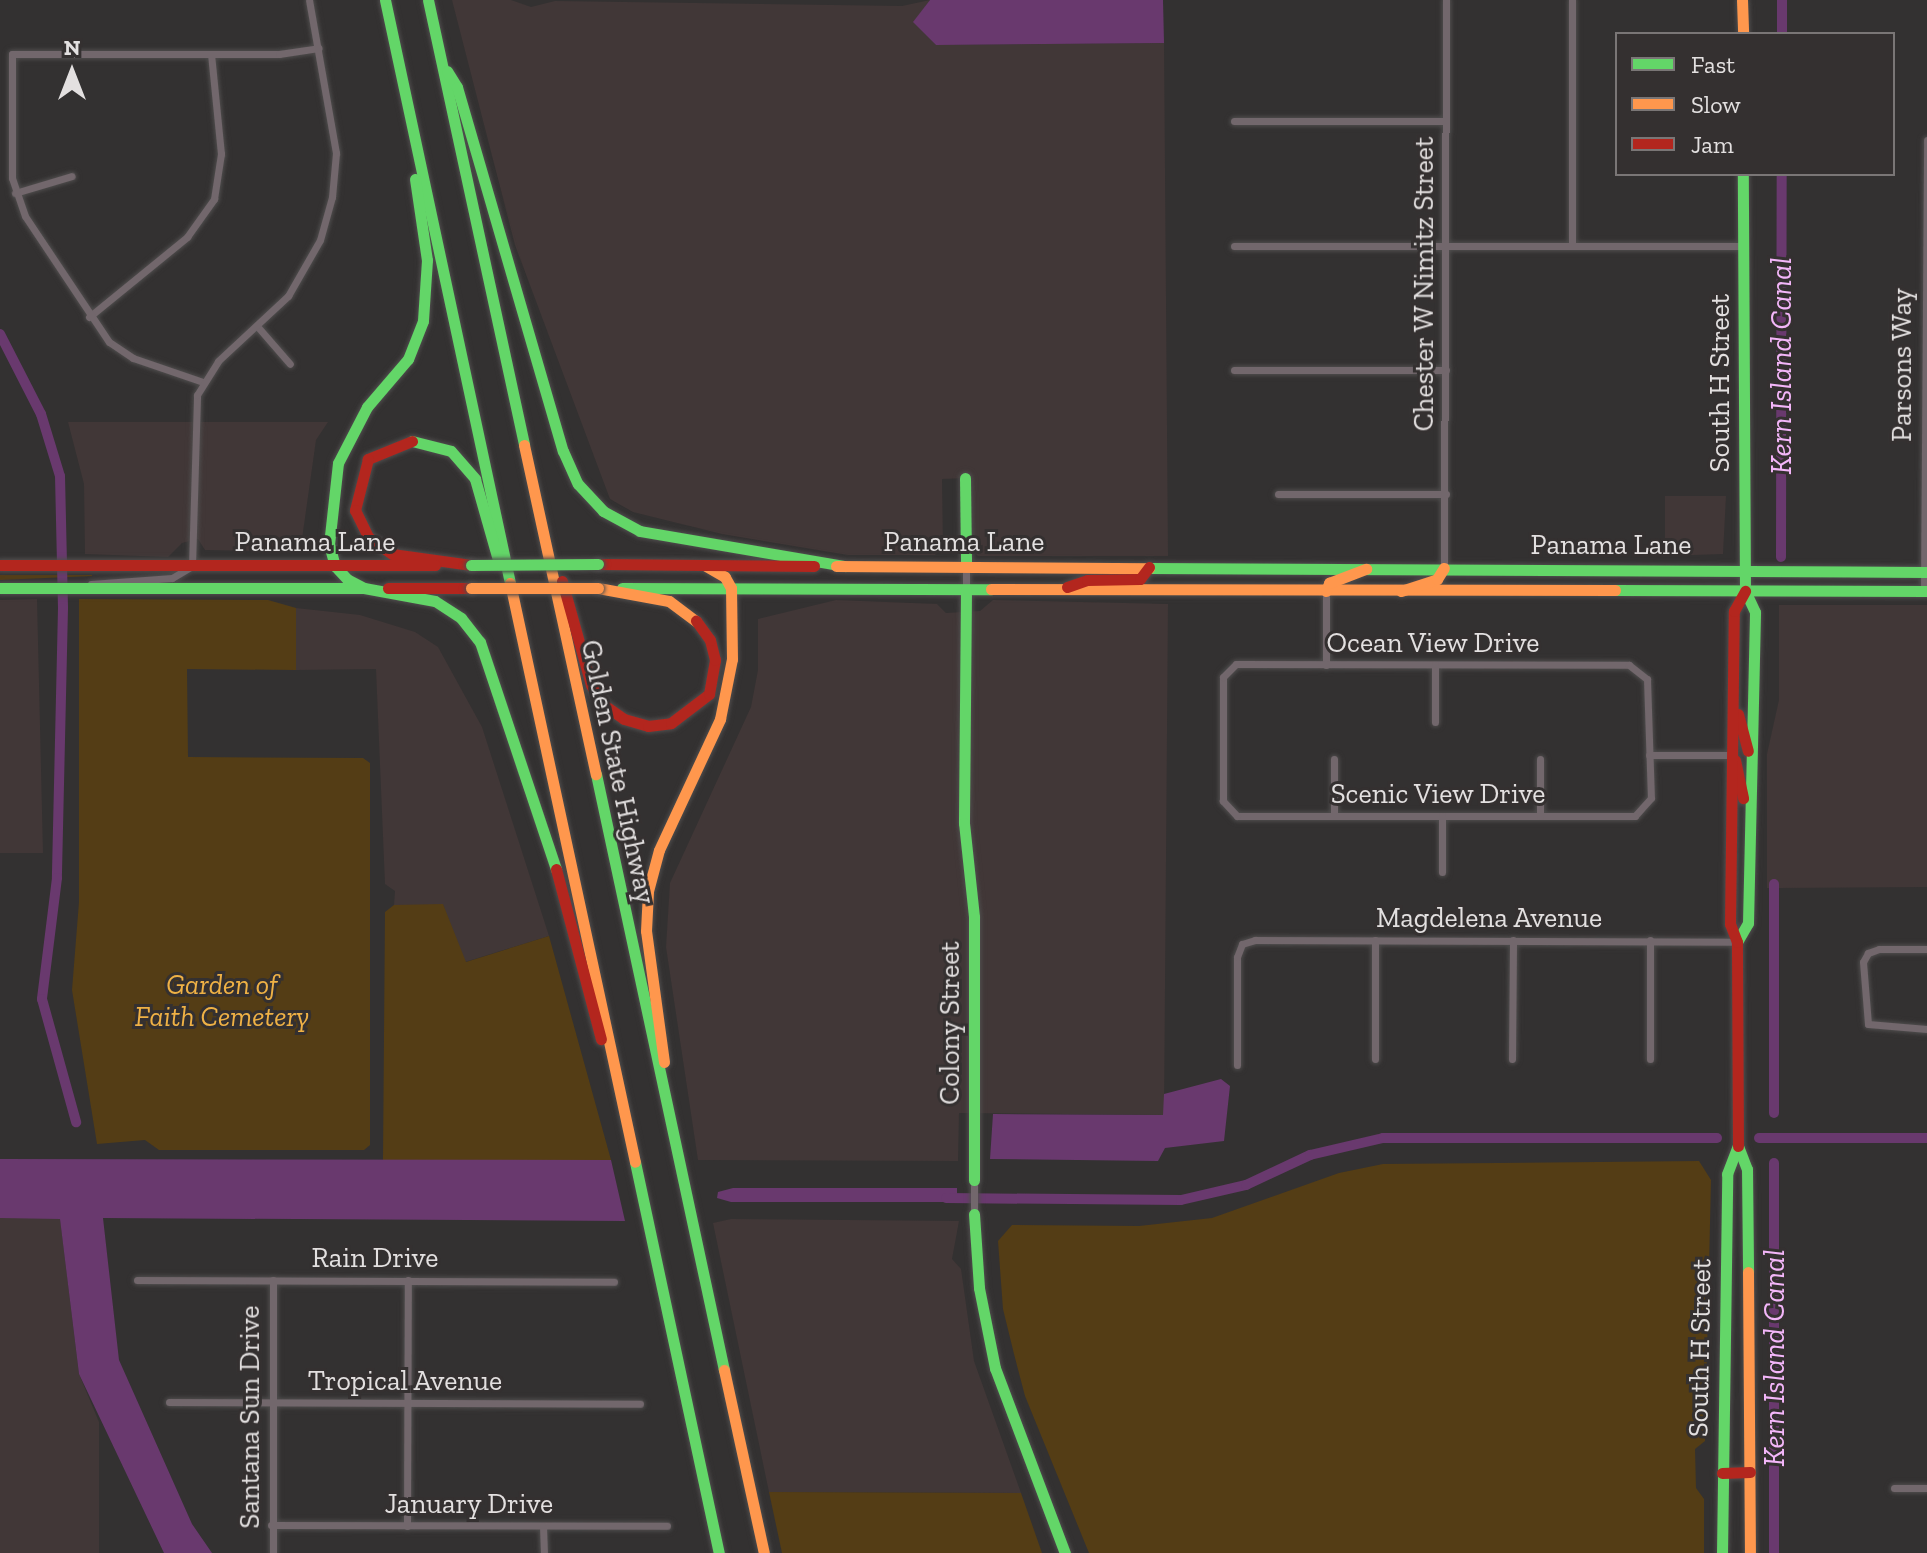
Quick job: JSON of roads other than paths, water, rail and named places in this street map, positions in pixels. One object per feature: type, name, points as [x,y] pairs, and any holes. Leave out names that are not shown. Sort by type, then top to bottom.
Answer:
[{"type":"main road","points":[[385,0],[719,1553]]},
{"type":"main road","name":"Golden State Highway","points":[[428,0],[678,1170],[764,1553]]},
{"type":"main road","points":[[1742,0],[1743,32]]},
{"type":"main road","points":[[393,36],[427,260],[426,303],[408,359],[367,407],[338,463],[329,544],[335,566],[364,588],[435,601],[461,618],[480,642],[559,877],[639,1175]]},
{"type":"main road","points":[[441,60],[457,87],[563,451],[589,498],[620,522],[663,537],[844,566]]},
{"type":"main road","name":"South H Street","points":[[1737,942],[1748,923],[1755,612],[1745,591],[1743,176]]},
{"type":"main road","points":[[471,565],[392,554],[368,537],[355,510],[368,459],[392,444],[417,440],[441,446],[468,468],[537,697]]},
{"type":"main road","points":[[525,451],[597,695],[614,713],[636,724],[660,725],[692,712],[709,694],[715,660],[710,640],[695,620],[669,601],[598,588]]},
{"type":"main road","name":"Colony Street","points":[[965,478],[966,566]]},
{"type":"main road","name":"Panama Lane","points":[[0,565],[598,564],[1926,572]]},
{"type":"main road","points":[[678,1170],[646,910],[659,850],[727,699],[732,659],[731,588],[725,577],[704,565]]},
{"type":"main road","points":[[1059,590],[1087,580],[1140,579],[1149,567]]},
{"type":"main road","points":[[1400,591],[1437,579],[1444,568]]},
{"type":"main road","points":[[1326,591],[1329,583],[1366,569]]},
{"type":"main road","name":"Panama Lane","points":[[0,588],[1926,591]]},
{"type":"main road","name":"Colony Street","points":[[966,590],[964,823],[974,917],[974,1180]]},
{"type":"main road","name":"South H Street","points":[[1745,591],[1734,611],[1730,924],[1737,942],[1738,1146],[1747,1169],[1750,1553]]},
{"type":"main road","points":[[1733,690],[1750,753]]},
{"type":"main road","points":[[1732,755],[1741,776],[1749,854]]},
{"type":"main road","name":"South H Street","points":[[1722,1553],[1727,1174],[1738,1146]]},
{"type":"main road","name":"Colony Street","points":[[974,1214],[979,1288],[995,1368],[1065,1553]]},
{"type":"main road","points":[[1722,1473],[1750,1472]]},
{"type":"street","points":[[77,588],[114,579],[172,578],[192,566],[193,422],[203,382],[257,326],[307,267],[332,197],[335,141],[309,0]]},
{"type":"street","name":"Chester W Nimitz Street","points":[[1444,568],[1446,0]]},
{"type":"street","points":[[1572,0],[1572,246]]},
{"type":"street","points":[[203,382],[121,351],[89,317],[15,193],[11,128],[12,54],[288,54],[319,48]]},
{"type":"street","points":[[89,317],[187,237],[214,199],[221,154],[211,54]]},
{"type":"street","points":[[1234,121],[1446,121]]},
{"type":"street","points":[[0,128],[11,128]]},
{"type":"street","name":"Parsons Way","points":[[1926,140],[1926,591]]},
{"type":"street","points":[[15,193],[72,176]]},
{"type":"street","points":[[1234,246],[1743,246]]},
{"type":"street","points":[[257,326],[290,364]]},
{"type":"street","points":[[1234,370],[1446,370]]},
{"type":"street","points":[[1278,494],[1446,494]]},
{"type":"street","name":"Colony Street","points":[[966,566],[966,590]]},
{"type":"street","points":[[1326,591],[1326,665]]},
{"type":"street","name":"Ocean View Drive","points":[[1228,811],[1223,801],[1227,669],[1236,664],[1629,665],[1640,670],[1647,679],[1649,755]]},
{"type":"street","points":[[1435,665],[1435,722]]},
{"type":"street","points":[[1649,755],[1732,755]]},
{"type":"street","name":"Scenic View Drive","points":[[1228,811],[1237,816],[1635,816],[1646,808],[1651,798],[1649,755]]},
{"type":"street","points":[[1334,759],[1334,816]]},
{"type":"street","points":[[1540,759],[1540,816]]},
{"type":"street","points":[[1442,816],[1442,872]]},
{"type":"street","name":"Magdelena Avenue","points":[[1237,1065],[1237,957],[1242,944],[1255,940],[1737,942]]},
{"type":"street","points":[[1375,940],[1375,1059]]},
{"type":"street","points":[[1512,1059],[1513,940]]},
{"type":"street","points":[[1650,940],[1650,1059]]},
{"type":"street","points":[[1927,949],[1868,953],[1863,1011],[1868,1024],[1927,1029]]},
{"type":"street","name":"Colony Street","points":[[974,1180],[974,1214]]},
{"type":"street","name":"Rain Drive","points":[[137,1280],[614,1282]]},
{"type":"street","name":"Santana Sun Drive","points":[[273,1280],[273,1553]]},
{"type":"street","points":[[407,1526],[408,1280]]},
{"type":"street","name":"Tropical Avenue","points":[[169,1402],[640,1404]]},
{"type":"street","points":[[1894,1488],[1927,1488]]},
{"type":"street","name":"January Drive","points":[[271,1525],[667,1526]]},
{"type":"street","points":[[543,1526],[544,1553]]},
{"type":"waterway","name":"Kern Island Canal","points":[[1782,0],[1782,32]]},
{"type":"waterway","name":"Kern Island Canal","points":[[1781,557],[1782,176]]},
{"type":"waterway","points":[[0,334],[41,414],[60,476],[63,608],[57,878],[42,999],[76,1122]]},
{"type":"waterway","name":"Kern Island Canal","points":[[1774,884],[1774,1113]]},
{"type":"waterway","points":[[946,1198],[1181,1200],[1246,1185],[1310,1155],[1383,1138],[1717,1138]]},
{"type":"waterway","points":[[1759,1138],[1927,1138]]},
{"type":"waterway","name":"Kern Island Canal","points":[[1774,1163],[1774,1553]]},
{"type":"park label","name":"Garden of Faith Cemetery","points":[[222,1001]]}]
